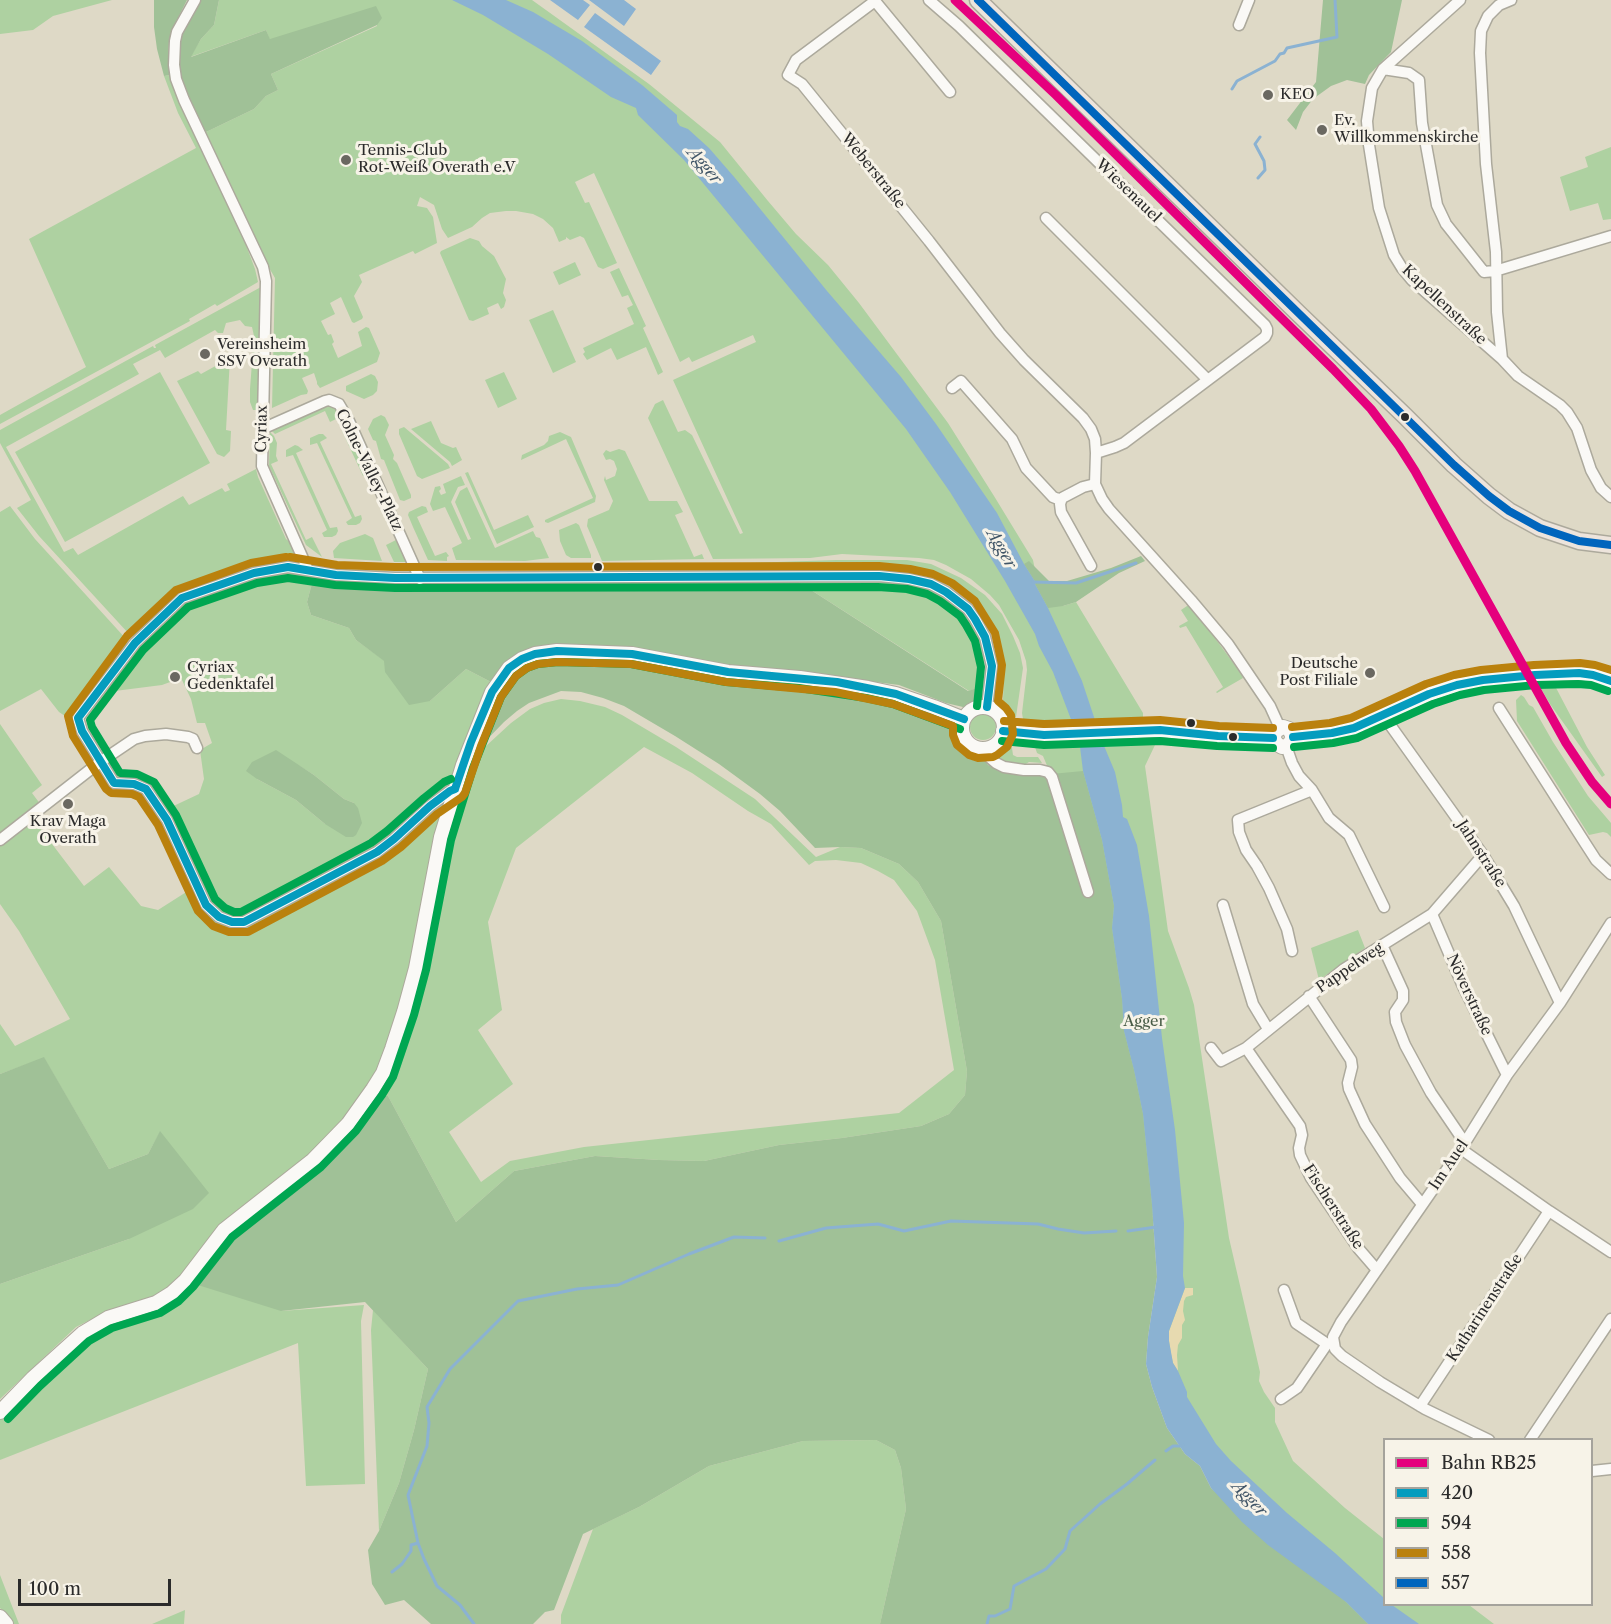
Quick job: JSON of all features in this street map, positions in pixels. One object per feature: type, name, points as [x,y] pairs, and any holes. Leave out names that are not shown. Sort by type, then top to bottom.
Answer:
[{"type":"main road","points":[[978,0],[1454,465],[1489,496],[1509,511],[1540,528],[1579,541],[1611,545]]},
{"type":"street","name":"Cyriax","points":[[195,0],[174,41],[176,79],[263,267],[266,281],[262,466],[308,570]]},
{"type":"street","name":"Wiesenauel","points":[[929,0],[959,26],[1265,325],[1267,333],[1265,337],[1124,443],[1096,453]]},
{"type":"street","points":[[1239,25],[1249,0]]},
{"type":"street","name":"Kapellenstraße","points":[[1460,0],[1383,69],[1372,88],[1367,121],[1378,201],[1388,237],[1394,255],[1412,280],[1502,359],[1518,376],[1567,412],[1576,428],[1591,470],[1601,488],[1611,497]]},
{"type":"street","points":[[1502,359],[1497,312],[1496,252],[1486,164],[1480,31],[1497,3],[1511,0]]},
{"type":"street","name":"Weberstraße","points":[[950,92],[875,1],[796,60],[789,75],[809,93],[1000,333],[1083,418],[1091,429],[1096,453]]},
{"type":"street","points":[[1383,69],[1409,73],[1419,80],[1422,123],[1437,205],[1455,237],[1484,272],[1496,271],[1611,236]]},
{"type":"street","points":[[1046,218],[1207,379]]},
{"type":"street","points":[[952,388],[961,381],[1012,439],[1026,468],[1053,497],[1062,498],[1083,487],[1095,484]]},
{"type":"street","name":"Colne-Valley-Platz","points":[[262,429],[325,401],[329,400],[339,404],[349,421],[420,579]]},
{"type":"street","points":[[1096,453],[1095,484],[1101,499],[1228,644],[1270,706],[1279,746],[1354,729],[1429,694],[1457,685],[1483,680],[1579,673],[1611,681]]},
{"type":"street","points":[[1062,498],[1061,512],[1091,566]]},
{"type":"street","points":[[455,789],[429,806],[377,852],[244,922],[232,922],[219,917],[206,905],[167,820],[146,789],[134,784],[114,783],[82,731],[78,717],[135,644],[182,598],[254,573],[288,567],[336,575],[420,579],[879,576],[909,579],[931,584],[946,592],[968,609],[975,619],[985,638],[992,666],[987,707]]},
{"type":"street","points":[[0,1412],[33,1378],[83,1333],[108,1318],[156,1304],[172,1293],[185,1281],[225,1230],[313,1161],[348,1124],[374,1089],[383,1073],[407,1001],[416,968],[441,837],[471,742],[492,692],[509,668],[522,658],[557,651],[632,654],[728,672],[837,682],[896,694],[964,719]]},
{"type":"street","points":[[987,707],[999,715],[1003,731],[996,744],[986,748],[975,746],[965,738],[962,727],[964,719],[973,709],[987,707]]},
{"type":"street","points":[[1499,708],[1596,860],[1611,874]]},
{"type":"street","name":"Jahnstraße","points":[[1385,715],[1483,855],[1514,906],[1560,1003]]},
{"type":"street","points":[[1003,731],[1044,735],[1127,730],[1175,730],[1218,735],[1277,733]]},
{"type":"street","points":[[0,840],[100,762],[134,739],[166,734],[188,737],[193,740],[197,748]]},
{"type":"street","points":[[1289,742],[1292,764],[1312,790],[1329,818],[1348,835],[1384,907]]},
{"type":"street","points":[[986,748],[989,758],[1004,767],[1040,770],[1048,772],[1052,777],[1088,891]]},
{"type":"street","points":[[1292,951],[1287,929],[1269,888],[1246,850],[1239,832],[1238,820],[1312,790]]},
{"type":"street","name":"Pappelweg","points":[[1211,1048],[1221,1061],[1246,1048],[1344,969],[1432,915],[1483,855]]},
{"type":"street","points":[[1223,905],[1253,1004],[1269,1029]]},
{"type":"street","name":"Növerstraße","points":[[1432,915],[1462,984],[1507,1075]]},
{"type":"street","name":"Im Auel","points":[[1281,1399],[1297,1389],[1330,1343],[1335,1331],[1462,1146],[1507,1075],[1560,1003],[1611,923]]},
{"type":"street","points":[[1382,945],[1403,991],[1403,1000],[1395,1012],[1396,1022],[1405,1045],[1462,1146],[1549,1211],[1611,1252]]},
{"type":"street","points":[[1309,996],[1350,1060],[1352,1067],[1348,1083],[1349,1089],[1365,1124],[1400,1178],[1422,1204]]},
{"type":"street","name":"Fischerstraße","points":[[1246,1048],[1300,1126],[1302,1135],[1300,1155],[1311,1178],[1358,1248],[1377,1270]]},
{"type":"street","name":"Katharinenstraße","points":[[1420,1406],[1549,1211]]},
{"type":"street","points":[[1284,1290],[1296,1323],[1330,1343],[1342,1356],[1400,1395],[1485,1438]]},
{"type":"street","points":[[1531,1438],[1611,1319]]},
{"type":"street","points":[[1593,1471],[1611,1469]]},
{"type":"street","points":[[0,1617],[6,1624]]},
{"type":"green space","points":[[0,0],[112,0],[53,16],[33,30],[0,34]]},
{"type":"green space","points":[[154,0],[187,0],[173,28],[169,42],[170,75],[164,76],[157,49]]},
{"type":"green space","points":[[199,0],[219,0],[214,25],[201,39],[191,57],[266,30],[270,39],[376,6],[382,18],[377,25],[271,74],[278,90],[266,96],[254,109],[204,133],[182,88],[177,51],[180,34]]},
{"type":"green space","points":[[219,0],[532,0],[649,84],[720,142],[796,234],[828,265],[859,303],[948,423],[994,496],[1033,560],[1039,590],[1063,606],[1076,602],[1143,713],[1143,718],[1097,721],[1104,740],[1155,738],[1155,745],[1145,766],[1168,931],[1194,1005],[1229,1238],[1260,1372],[1259,1381],[1275,1408],[1275,1422],[1293,1461],[1345,1508],[1383,1538],[1383,1606],[1470,1606],[1494,1624],[1367,1624],[1174,1436],[1158,1247],[1149,1199],[1054,774],[1048,768],[1043,756],[1037,753],[1034,744],[1074,742],[1067,723],[1043,724],[1023,719],[1026,661],[1019,640],[999,605],[971,579],[934,560],[842,554],[810,558],[713,559],[648,418],[655,404],[663,400],[678,432],[685,430],[692,435],[740,534],[743,533],[673,380],[756,342],[753,335],[692,362],[689,357],[680,362],[594,173],[575,182],[585,203],[589,202],[617,263],[603,269],[598,267],[584,238],[580,236],[570,240],[566,237],[559,242],[553,228],[543,219],[533,214],[516,211],[490,213],[472,227],[448,238],[442,229],[434,205],[420,197],[417,206],[427,208],[433,217],[437,243],[415,254],[413,251],[359,275],[362,282],[354,296],[362,319],[352,322],[341,297],[330,303],[335,314],[321,321],[328,335],[331,334],[334,342],[332,344],[338,358],[362,346],[358,332],[366,327],[369,328],[380,353],[377,362],[320,388],[314,373],[302,378],[308,391],[307,394],[272,408],[275,278],[260,252],[204,133],[254,109],[266,96],[278,90],[271,74],[377,26],[376,7],[270,40],[266,30],[190,57],[201,39],[214,25]]},
{"type":"green space","points":[[1323,0],[1402,0],[1391,52],[1369,75],[1365,84],[1347,80],[1331,86],[1313,99],[1303,112],[1296,130],[1287,120],[1316,82]]},
{"type":"green space","points":[[170,75],[177,97],[243,237],[258,282],[0,424],[0,415],[86,367],[29,239],[196,148],[178,113],[164,76]]},
{"type":"green space","points":[[1611,147],[1611,219],[1603,220],[1598,203],[1570,211],[1560,177],[1588,167],[1585,157]]},
{"type":"green space","points":[[470,238],[479,241],[494,256],[506,279],[503,293],[506,300],[504,307],[501,309],[498,303],[487,308],[489,314],[473,321],[469,320],[440,253]]},
{"type":"green space","points":[[575,262],[581,275],[559,285],[553,272]]},
{"type":"green space","points":[[619,268],[646,326],[643,328],[663,372],[658,375],[646,347],[617,360],[611,348],[587,360],[583,354],[585,352],[583,348],[634,324],[627,308],[633,305],[628,295],[622,297],[610,272]]},
{"type":"green space","points":[[261,287],[259,410],[253,410],[250,402],[254,336],[252,327],[245,326],[240,320],[226,323],[223,333],[215,330],[165,358],[160,350],[133,364],[139,374],[6,447],[64,552],[73,548],[78,555],[183,496],[189,505],[222,488],[225,492],[230,490],[227,484],[256,469],[286,539],[299,558],[298,561],[287,561],[209,584],[138,635],[133,636],[39,536],[17,508],[31,500],[0,443],[0,430],[153,346],[156,348],[155,345]]},
{"type":"green space","points":[[553,310],[576,362],[553,373],[529,320]]},
{"type":"green space","points":[[230,358],[226,430],[231,431],[230,451],[224,457],[217,454],[177,381],[198,371],[201,374]]},
{"type":"green space","points":[[160,372],[210,463],[65,542],[15,452]]},
{"type":"green space","points":[[504,372],[517,399],[498,408],[485,380]]},
{"type":"green space","points":[[371,374],[378,382],[377,391],[373,395],[364,399],[346,391],[346,386]]},
{"type":"green space","points":[[334,407],[342,416],[330,422],[325,411],[275,434],[271,430],[319,408]]},
{"type":"green space","points":[[381,415],[385,417],[389,425],[385,435],[394,455],[393,459],[411,495],[411,498],[404,501],[400,500],[384,460],[381,459],[376,441],[373,440],[368,429],[373,419]]},
{"type":"green space","points":[[431,421],[441,443],[456,447],[462,460],[452,466],[411,429]]},
{"type":"green space","points":[[404,427],[450,468],[422,479],[417,476],[399,434],[399,429]]},
{"type":"green space","points":[[346,429],[368,474],[363,476],[342,431]]},
{"type":"green space","points":[[270,432],[277,443],[278,461],[271,464],[306,540],[312,537],[322,557],[306,545],[269,466]]},
{"type":"green space","points":[[560,432],[571,437],[596,496],[595,502],[548,523],[545,520],[593,498],[566,439],[521,460],[522,455],[544,445],[549,436]]},
{"type":"green space","points":[[319,434],[327,438],[320,442],[355,517],[361,515],[360,523],[356,525],[348,525],[346,522],[352,518],[317,443],[310,445],[310,438]]},
{"type":"green space","points":[[295,445],[303,450],[296,453],[330,528],[337,527],[336,535],[332,537],[324,537],[322,533],[327,530],[293,455],[286,457],[286,450]]},
{"type":"green space","points":[[619,449],[625,451],[649,501],[677,501],[683,512],[675,515],[694,557],[702,554],[704,559],[602,561],[587,526],[588,519],[609,510],[613,501],[604,480],[605,476],[606,480],[615,476],[617,469],[614,461],[606,460],[603,454],[606,450],[610,452]]},
{"type":"green space","points":[[468,472],[494,530],[528,515],[534,527],[497,544],[465,473]]},
{"type":"green space","points":[[461,476],[465,485],[458,487],[451,502],[468,540],[471,539],[455,502],[460,491],[467,487],[495,548],[533,531],[536,537],[540,538],[549,558],[525,561],[456,560],[452,548],[462,543],[445,507],[433,511],[430,504],[435,487],[440,486],[441,495],[446,493],[443,484]]},
{"type":"green space","points":[[10,506],[35,539],[127,640],[127,645],[74,715],[68,718],[59,712],[41,689],[0,711],[0,512]]},
{"type":"green space","points":[[422,506],[426,507],[428,512],[417,517],[435,556],[446,552],[449,556],[447,561],[428,560],[408,515],[409,512]]},
{"type":"green space","points":[[576,523],[579,525],[591,558],[571,558],[566,555],[560,541],[559,530]]},
{"type":"green space","points":[[365,534],[373,538],[382,561],[334,558],[333,551],[340,543]]},
{"type":"green space","points":[[398,539],[409,562],[394,562],[386,545]]},
{"type":"green space","points":[[1141,556],[1145,561],[1119,573],[1076,602],[1048,608],[1024,564],[1029,561],[1049,581],[1067,581]]},
{"type":"green space","points":[[907,560],[931,564],[961,578],[985,595],[1002,614],[1020,653],[1023,668],[1016,717],[1008,712],[1003,700],[1003,659],[997,637],[980,609],[965,593],[941,579],[921,571],[885,567],[721,567],[719,564]]},
{"type":"green space","points":[[286,571],[314,576],[307,602],[311,615],[349,628],[356,640],[385,661],[430,701],[466,669],[491,682],[457,769],[449,780],[409,967],[387,1048],[281,1311],[364,1305],[361,1321],[365,1484],[306,1486],[298,1343],[0,1460],[0,1412],[107,1318],[100,1315],[76,1327],[0,1399],[0,1284],[129,1239],[160,1132],[148,1154],[109,1169],[44,1058],[0,1074],[0,1024],[15,1046],[70,1019],[19,931],[0,904],[0,844],[33,819],[84,886],[109,867],[141,906],[158,910],[191,889],[176,830],[165,810],[199,794],[204,779],[200,750],[212,743],[205,723],[197,723],[191,699],[181,678],[162,685],[107,692],[109,681],[136,646],[182,602],[255,576]],"holes":[[[298,765],[344,799],[354,803],[325,824],[296,800],[257,779]]]},
{"type":"green space","points":[[314,576],[390,583],[797,581],[968,691],[983,686],[975,703],[963,707],[899,685],[543,646],[513,657],[491,682],[466,669],[430,701],[409,705],[385,672],[384,661],[356,640],[349,628],[311,615],[307,602]]},
{"type":"green space","points":[[797,581],[898,582],[921,586],[940,593],[957,605],[971,620],[980,639],[984,659],[983,686],[969,691]]},
{"type":"green space","points":[[1190,606],[1242,675],[1243,678],[1217,693],[1223,687],[1186,626],[1180,628],[1179,626],[1188,621],[1181,610]]},
{"type":"green space","points":[[617,657],[837,688],[875,696],[936,715],[951,724],[958,730],[964,746],[980,752],[988,765],[1000,771],[1041,775],[1083,771],[1102,840],[1114,906],[1112,928],[1124,1031],[1143,1114],[1157,1277],[1146,1364],[1152,1387],[1167,1428],[1185,1454],[1200,1466],[1211,1488],[1346,1602],[1368,1624],[880,1624],[906,1509],[901,1468],[895,1450],[876,1440],[803,1441],[709,1466],[639,1507],[583,1534],[554,1610],[545,1612],[533,1624],[431,1624],[404,1600],[385,1605],[372,1584],[368,1550],[379,1531],[399,1483],[428,1369],[365,1302],[281,1311],[185,1281],[224,1230],[260,1203],[376,1093],[388,1096],[456,1222],[514,1171],[595,1156],[704,1161],[779,1145],[921,1126],[949,1114],[965,1095],[967,1071],[941,921],[918,882],[899,864],[861,848],[815,848],[780,811],[719,764],[624,706],[581,692],[561,691],[529,703],[504,722],[471,756],[501,687],[520,666],[541,658]]},
{"type":"green space","points":[[1554,684],[1587,747],[1605,775],[1602,777],[1539,685]]},
{"type":"green space","points":[[1521,695],[1533,707],[1588,796],[1611,823],[1611,837],[1603,832],[1589,835],[1517,721],[1516,700]]},
{"type":"green space","points":[[561,699],[580,701],[605,707],[622,715],[755,799],[816,857],[840,847],[861,848],[899,864],[918,882],[941,921],[967,1071],[965,1095],[949,1114],[921,1126],[779,1145],[704,1161],[595,1156],[514,1171],[456,1222],[388,1096],[376,1093],[467,768],[511,723],[530,709]],"holes":[[[644,747],[692,773],[771,824],[809,865],[815,861],[836,860],[861,863],[894,880],[917,911],[935,960],[954,1070],[899,1113],[584,1147],[510,1161],[481,1182],[449,1132],[513,1084],[478,1030],[502,1010],[488,922],[516,848]]]},
{"type":"green space","points":[[983,714],[992,718],[996,727],[992,736],[983,740],[974,736],[970,727],[974,718]]},
{"type":"green space","points":[[0,724],[42,785],[32,793],[41,805],[0,837]]},
{"type":"green space","points":[[1011,741],[1013,755],[1038,757],[1042,763],[1029,762],[1023,766],[1005,764],[994,757],[994,750],[1005,742]]},
{"type":"green space","points":[[276,750],[314,775],[344,799],[354,803],[358,808],[362,823],[356,835],[346,837],[325,824],[296,800],[246,771],[252,762]]},
{"type":"green space","points":[[1358,930],[1365,948],[1319,980],[1311,948]]},
{"type":"green space","points":[[44,1057],[109,1169],[148,1154],[160,1131],[209,1193],[193,1209],[129,1239],[0,1284],[0,1074]]},
{"type":"green space","points":[[373,1310],[428,1369],[399,1483],[379,1531],[371,1330]]},
{"type":"green space","points":[[876,1440],[895,1450],[901,1468],[906,1509],[880,1624],[561,1624],[561,1615],[593,1529],[639,1507],[709,1466],[803,1441]]},
{"type":"green space","points":[[0,1575],[19,1624],[14,1624],[0,1608]]},
{"type":"green space","points":[[185,1610],[184,1624],[152,1624]]},
{"type":"sand","points":[[1185,1288],[1193,1288],[1193,1295],[1186,1297],[1184,1301],[1185,1320],[1182,1325],[1182,1338],[1178,1345],[1178,1371],[1173,1363],[1169,1331]]},
{"type":"water","name":"Agger","points":[[452,0],[506,0],[533,12],[582,41],[642,85],[677,115],[677,122],[680,126],[688,129],[709,148],[901,377],[997,513],[1036,583],[1082,681],[1115,772],[1123,817],[1127,819],[1137,845],[1149,916],[1184,1223],[1183,1276],[1185,1288],[1169,1331],[1173,1363],[1187,1392],[1187,1397],[1216,1444],[1231,1461],[1383,1597],[1383,1606],[1393,1606],[1419,1624],[1368,1624],[1346,1602],[1268,1545],[1242,1522],[1211,1488],[1200,1466],[1185,1454],[1167,1428],[1146,1364],[1157,1277],[1152,1205],[1143,1114],[1124,1031],[1112,928],[1114,906],[1102,840],[1072,722],[1053,672],[1035,634],[1005,581],[950,492],[906,429],[684,160],[638,115],[636,108],[611,97],[548,54],[483,15]]},
{"type":"water","points":[[550,0],[583,0],[590,5],[578,20]]},
{"type":"water","points":[[589,0],[624,0],[636,9],[624,26]]},
{"type":"water","points":[[595,13],[661,61],[651,75],[584,27]]},
{"type":"waterway","points":[[1232,89],[1237,81],[1275,61],[1287,48],[1337,37],[1335,0]]},
{"type":"waterway","points":[[1258,178],[1265,170],[1264,161],[1255,144],[1260,137]]},
{"type":"waterway","points":[[1033,582],[1076,583],[1136,563]]},
{"type":"waterway","points":[[779,1241],[826,1228],[878,1224],[904,1231],[951,1221],[1038,1224],[1084,1233],[1116,1231]]},
{"type":"waterway","points":[[1128,1231],[1156,1227]]},
{"type":"waterway","points":[[392,1572],[402,1564],[411,1551],[411,1545],[418,1543],[408,1495],[427,1446],[429,1423],[427,1407],[450,1369],[518,1301],[577,1289],[618,1285],[734,1237],[765,1238]]},
{"type":"waterway","points":[[1166,1451],[1173,1446],[1183,1445]]},
{"type":"waterway","points":[[987,1624],[989,1616],[995,1616],[1010,1609],[1014,1586],[1046,1569],[1065,1549],[1070,1531],[1155,1460]]},
{"type":"waterway","points":[[418,1543],[437,1586],[460,1605],[474,1624]]},
{"type":"rail line","name":"RB25","points":[[955,0],[1056,95],[1371,409],[1415,471],[1566,743],[1592,782],[1611,804]]},
{"type":"transit line","name":"557","points":[[978,0],[1454,465],[1489,496],[1509,511],[1540,528],[1579,541],[1611,545]]},
{"type":"transit line","name":"558","points":[[286,557],[251,563],[176,590],[127,636],[68,716],[73,736],[106,789],[111,793],[132,794],[139,797],[158,825],[198,911],[213,926],[229,932],[248,932],[382,861],[437,814],[462,797],[501,697],[516,676],[538,664],[558,662],[631,664],[726,682],[835,692],[893,704],[953,726],[953,735],[957,745],[969,755],[978,758],[997,755],[1007,747],[1013,734],[1011,715],[998,701],[1002,665],[995,633],[975,601],[952,583],[933,574],[879,566],[395,567],[337,565],[290,557]]},
{"type":"transit line","name":"420","points":[[455,789],[430,806],[377,852],[244,922],[232,922],[219,917],[206,905],[167,820],[146,789],[134,784],[114,783],[82,731],[78,718],[135,643],[182,598],[254,573],[288,567],[336,575],[395,578],[879,576],[909,579],[931,584],[946,592],[968,609],[975,619],[985,637],[992,666],[987,707]]},
{"type":"transit line","name":"594","points":[[451,779],[444,782],[371,843],[241,912],[234,912],[215,899],[176,815],[154,782],[137,774],[120,773],[90,720],[143,650],[188,607],[257,583],[288,578],[335,585],[395,588],[878,587],[907,589],[927,594],[940,601],[960,616],[966,625],[975,641],[981,667],[977,706]]},
{"type":"transit line","name":"420","points":[[455,789],[471,742],[492,692],[509,668],[535,654],[557,651],[632,654],[728,672],[837,682],[896,694],[964,719]]},
{"type":"transit line","name":"594","points":[[8,1419],[89,1341],[112,1328],[160,1313],[179,1301],[193,1287],[232,1237],[321,1167],[356,1131],[382,1095],[393,1077],[414,1015],[426,970],[451,840],[473,768],[501,697],[516,676],[527,668],[538,664],[558,662],[631,664],[726,682],[799,688],[866,698],[893,704],[960,729]]},
{"type":"transit line","name":"558","points":[[1292,727],[1351,718],[1426,684],[1454,675],[1481,670],[1580,663],[1611,670]]},
{"type":"transit line","name":"420","points":[[1293,737],[1354,728],[1429,694],[1483,680],[1579,673],[1611,681]]},
{"type":"transit line","name":"594","points":[[1294,747],[1357,738],[1433,704],[1484,690],[1578,684],[1591,685],[1608,691]]},
{"type":"transit line","name":"558","points":[[1004,721],[1044,724],[1160,720],[1219,726],[1273,728]]},
{"type":"transit line","name":"420","points":[[1003,731],[1044,735],[1160,730],[1218,736],[1273,738]]},
{"type":"transit line","name":"594","points":[[1002,741],[1044,745],[1160,741],[1273,748]]},
{"type":"place","name":"KEO","points":[[1268,95]]},
{"type":"place","name":"Ev. Willkommenskirche","points":[[1322,130]]},
{"type":"place","name":"Tennis-Club Rot-Weiß Overath e.V","points":[[346,160]]},
{"type":"place","name":"Vereinsheim SSV Overath","points":[[205,354]]},
{"type":"place","name":"Deutsche Post Filiale","points":[[1370,673]]},
{"type":"place","name":"Cyriax Gedenktafel","points":[[175,677]]},
{"type":"place","name":"Krav Maga Overath","points":[[68,804]]}]
